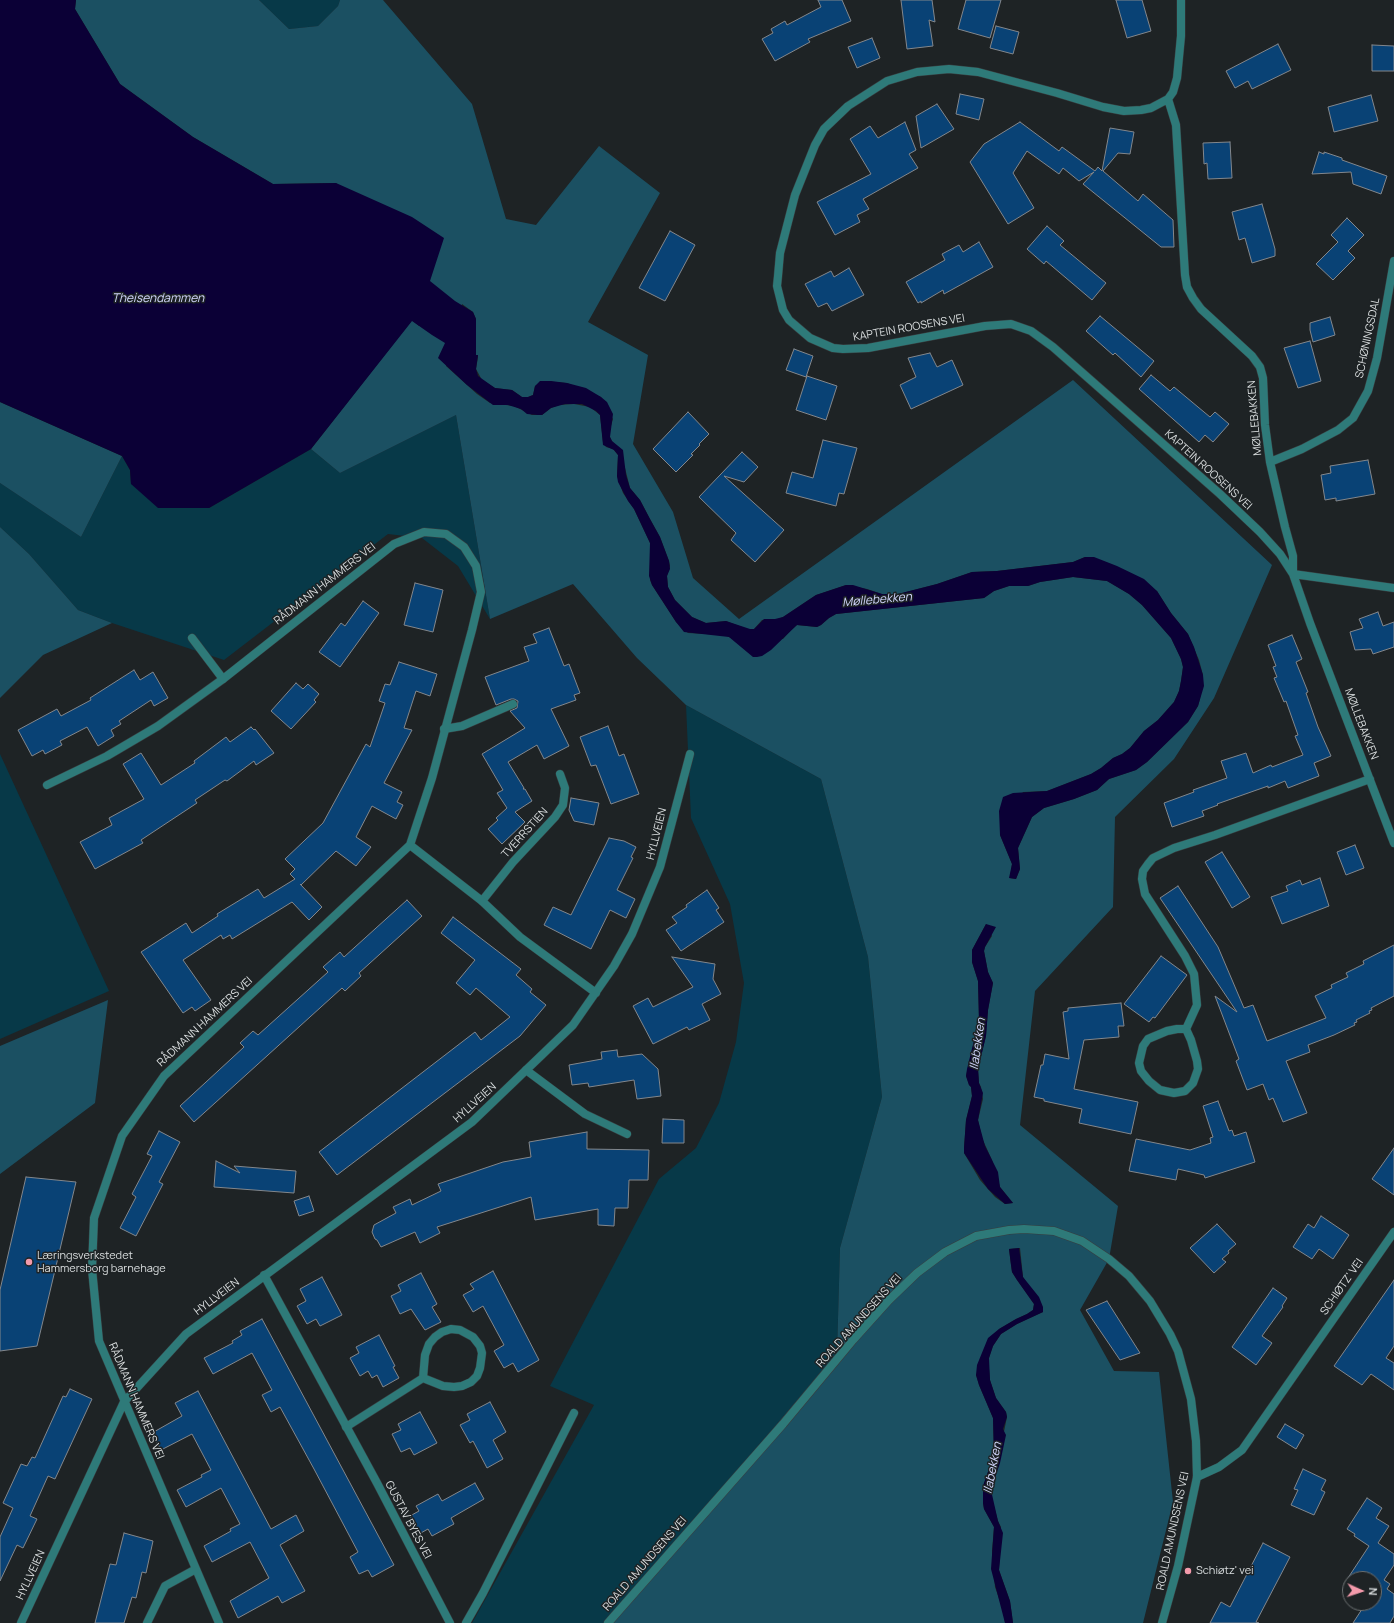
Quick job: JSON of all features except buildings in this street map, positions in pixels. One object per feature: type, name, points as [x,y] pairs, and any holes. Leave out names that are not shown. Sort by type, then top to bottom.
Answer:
[{"type":"street","points":[[1168,99],[1173,92],[1177,78],[1181,36],[1181,0]]},
{"type":"street","name":"KAPTEIN ROOSENS VEI","points":[[1168,99],[1151,108],[1124,111],[1103,107],[978,72],[949,69],[917,72],[887,81],[848,106],[824,129],[815,145],[795,195],[780,253],[777,286],[780,300],[783,310],[789,320],[810,338],[833,348],[868,348],[985,326],[1011,324],[1031,331],[1053,347],[1220,494],[1275,548],[1293,574]]},
{"type":"street","name":"MØLLEBAKKEN","points":[[1168,99],[1176,126],[1187,287],[1201,309],[1252,356],[1260,367],[1263,378],[1265,425],[1270,462],[1293,556],[1293,574],[1310,624],[1394,844]]},
{"type":"street","name":"SCHØNINGSDAL","points":[[1270,462],[1302,449],[1338,430],[1353,418],[1368,391],[1377,358],[1394,261]]},
{"type":"street","name":"RÅDMANN HAMMERS VEI","points":[[47,785],[107,756],[158,726],[223,679],[394,544],[424,532],[446,534],[464,547],[476,566],[481,592],[432,778],[410,845],[164,1076],[122,1136],[94,1218],[92,1269],[99,1341],[219,1623]]},
{"type":"street","points":[[1293,574],[1394,588]]},
{"type":"street","points":[[192,638],[223,679]]},
{"type":"street","points":[[444,729],[462,726],[514,704]]},
{"type":"street","name":"HYLLVEIEN","points":[[21,1623],[124,1402],[186,1334],[472,1122],[573,1025],[614,966],[632,934],[660,867],[690,754]]},
{"type":"street","name":"TVERRSTIEN","points":[[482,901],[513,862],[555,817],[563,806],[565,788],[560,774]]},
{"type":"street","points":[[1186,1029],[1167,1031],[1157,1034],[1148,1039],[1143,1046],[1139,1063],[1141,1071],[1149,1081],[1160,1090],[1174,1093],[1185,1091],[1193,1083],[1196,1077],[1197,1061],[1186,1029],[1197,1005],[1194,974],[1185,956],[1145,894],[1142,879],[1143,871],[1148,864],[1153,858],[1174,848],[1215,835],[1370,779]]},
{"type":"street","points":[[410,845],[482,901],[520,937],[596,993]]},
{"type":"street","points":[[526,1070],[585,1114],[627,1134]]},
{"type":"street","name":"ROALD AMUNDSENS VEI","points":[[608,1623],[769,1440],[889,1300],[918,1273],[945,1252],[960,1243],[988,1233],[1024,1229],[1054,1230],[1082,1241],[1095,1249],[1129,1276],[1150,1301],[1170,1334],[1178,1351],[1191,1399],[1196,1441],[1197,1477],[1178,1566],[1162,1623]]},
{"type":"street","name":"SCHIØTZ' VEI","points":[[1197,1477],[1219,1467],[1242,1450],[1394,1232]]},
{"type":"street","name":"GUSTAV BYES VEI","points":[[264,1275],[450,1623]]},
{"type":"street","points":[[452,1329],[460,1330],[477,1340],[482,1353],[482,1362],[477,1376],[471,1382],[462,1386],[454,1387],[443,1386],[424,1378],[425,1355],[429,1344],[435,1336],[452,1329]]},
{"type":"street","points":[[346,1427],[424,1378]]},
{"type":"street","points":[[466,1623],[483,1593],[574,1413]]},
{"type":"street","points":[[147,1623],[165,1586],[196,1570]]},
{"type":"shaded area","points":[[76,0],[259,0],[289,29],[318,26],[338,6],[340,0],[383,0],[472,104],[506,219],[536,225],[599,146],[660,193],[588,322],[648,355],[633,444],[673,512],[693,578],[739,619],[1073,380],[1272,565],[1214,698],[1174,759],[1115,817],[1113,907],[1035,991],[1020,1125],[1118,1206],[1109,1259],[1080,1310],[1114,1371],[1159,1372],[1173,1502],[1143,1623],[1013,1623],[1010,1601],[999,1570],[1001,1527],[991,1495],[1007,1417],[1006,1412],[996,1398],[990,1380],[989,1358],[993,1346],[1001,1334],[1017,1324],[1043,1312],[1023,1277],[1020,1248],[1009,1249],[1012,1272],[1034,1304],[1033,1310],[999,1329],[976,1375],[993,1418],[994,1455],[983,1486],[983,1503],[984,1509],[994,1527],[992,1551],[995,1587],[1003,1610],[1005,1623],[607,1623],[837,1354],[840,1248],[882,1097],[868,957],[821,779],[686,705],[637,658],[573,584],[490,619],[456,415],[340,473],[311,449],[412,320],[419,326],[430,281],[336,183],[273,184],[193,137],[120,84],[75,9]],"holes":[[[462,304],[473,312],[476,319],[476,355],[478,355],[476,369],[482,380],[495,388],[512,390],[522,397],[533,395],[535,386],[543,381],[567,383],[601,397],[613,419],[610,429],[610,437],[625,468],[630,488],[640,500],[660,537],[669,561],[670,566],[667,576],[668,587],[675,600],[692,617],[706,623],[726,621],[747,629],[754,629],[762,620],[778,619],[783,617],[816,595],[846,585],[867,589],[882,594],[898,594],[937,584],[972,572],[997,571],[1073,562],[1085,557],[1157,591],[1171,613],[1188,634],[1199,660],[1203,675],[1198,706],[1188,722],[1147,762],[1136,770],[1109,779],[1097,790],[1044,808],[1032,817],[1018,848],[1020,869],[1016,879],[1010,878],[1012,864],[1000,835],[1023,792],[1047,791],[1091,774],[1130,748],[1144,731],[1158,720],[1174,702],[1179,691],[1181,681],[1183,667],[1181,659],[1171,638],[1142,605],[1129,594],[1107,581],[1073,577],[1040,582],[1028,586],[1009,586],[994,591],[984,598],[836,614],[817,627],[797,625],[783,639],[733,639],[725,635],[688,633],[676,622],[652,585],[650,580],[650,543],[634,509],[623,493],[617,476],[618,455],[613,449],[606,447],[603,442],[600,415],[590,407],[574,404],[559,405],[551,408],[542,415],[532,415],[514,406],[490,403],[477,394],[446,366]],[[986,924],[992,936],[984,951],[988,972],[993,983],[988,1010],[986,1036],[978,1069],[979,1083],[983,1099],[978,1120],[982,1138],[992,1160],[1000,1187],[1013,1203],[1005,1204],[995,1197],[980,1180],[964,1153],[966,1120],[972,1096],[971,1087],[966,1076],[979,1020],[978,981],[972,962],[972,950]]]},
{"type":"shaded area","points":[[259,0],[340,0],[338,6],[318,26],[289,29]]},
{"type":"shaded area","points":[[0,402],[122,456],[81,537],[0,483]]},
{"type":"shaded area","points":[[456,415],[490,619],[458,566],[422,538],[388,534],[224,660],[112,623],[78,610],[29,554],[0,527],[0,483],[81,537],[122,456],[130,470],[131,484],[209,508],[311,449],[340,473]]},
{"type":"shaded area","points":[[0,527],[29,554],[78,610],[112,623],[43,655],[0,698]]},
{"type":"shaded area","points":[[686,705],[821,779],[868,957],[882,1097],[840,1248],[837,1354],[607,1623],[472,1623],[594,1405],[550,1386],[659,1179],[696,1148],[719,1103],[736,1042],[744,983],[730,904],[691,818]]},
{"type":"shaded area","points":[[0,754],[109,991],[0,1039]]},
{"type":"shaded area","points":[[108,1000],[95,1103],[0,1174],[0,1046]]},
{"type":"water","name":"Theisendammen","points":[[0,0],[76,0],[75,9],[120,84],[193,137],[273,184],[336,183],[412,217],[444,238],[430,281],[455,301],[473,312],[476,319],[476,355],[478,355],[476,369],[478,376],[495,388],[512,390],[522,397],[533,395],[535,386],[540,381],[551,381],[586,388],[607,402],[613,414],[610,437],[612,441],[623,450],[626,475],[630,488],[640,500],[660,537],[669,561],[670,569],[667,576],[668,587],[675,600],[692,617],[706,623],[726,621],[754,629],[764,619],[783,617],[816,595],[846,585],[853,585],[882,594],[898,594],[937,584],[972,572],[997,571],[1073,562],[1085,557],[1094,557],[1144,579],[1157,591],[1171,613],[1188,634],[1203,675],[1204,686],[1198,706],[1188,722],[1147,762],[1136,770],[1109,779],[1097,790],[1044,808],[1032,817],[1018,848],[1020,869],[1016,879],[1009,878],[1012,864],[1000,835],[999,811],[1003,797],[1013,793],[1047,791],[1091,774],[1130,748],[1144,731],[1158,720],[1174,702],[1179,691],[1181,681],[1183,667],[1181,659],[1171,638],[1142,605],[1129,594],[1107,581],[1073,577],[1040,582],[1028,586],[1009,586],[994,591],[984,598],[836,614],[817,627],[797,625],[771,650],[762,656],[757,657],[753,657],[729,637],[684,632],[652,585],[649,576],[650,543],[634,509],[618,482],[618,455],[614,450],[603,445],[600,415],[596,411],[582,404],[565,404],[551,408],[542,415],[527,414],[521,409],[508,405],[493,405],[467,385],[438,358],[445,343],[412,321],[311,449],[209,508],[158,508],[131,484],[130,470],[122,456],[0,402]]},
{"type":"water","name":"Ilabekken","points":[[986,924],[996,927],[984,951],[988,972],[993,983],[988,1010],[986,1036],[978,1069],[979,1083],[983,1093],[978,1120],[985,1146],[998,1172],[1000,1187],[1013,1203],[1005,1204],[988,1189],[964,1153],[966,1120],[972,1096],[971,1087],[966,1076],[979,1020],[978,981],[972,962],[972,950]]},
{"type":"water","name":"Ilabekken","points":[[1019,1248],[1023,1277],[1039,1297],[1043,1307],[1043,1312],[1017,1324],[1001,1334],[993,1346],[989,1358],[990,1380],[996,1398],[1006,1412],[1007,1417],[1003,1429],[1006,1435],[1000,1463],[991,1490],[998,1521],[1003,1533],[999,1570],[1010,1601],[1013,1623],[1005,1623],[991,1569],[994,1527],[984,1509],[983,1503],[983,1486],[994,1455],[993,1418],[976,1375],[977,1365],[988,1338],[999,1329],[1033,1310],[1034,1304],[1012,1272],[1009,1249]]},
{"type":"place","name":"Læringsverkstedet Hammersborg barnehage","points":[[29,1262]]},
{"type":"place","name":"Schiøtz' vei","points":[[1188,1571]]},
{"type":"water label","name":"Møllebekken","points":[[877,600]]}]
